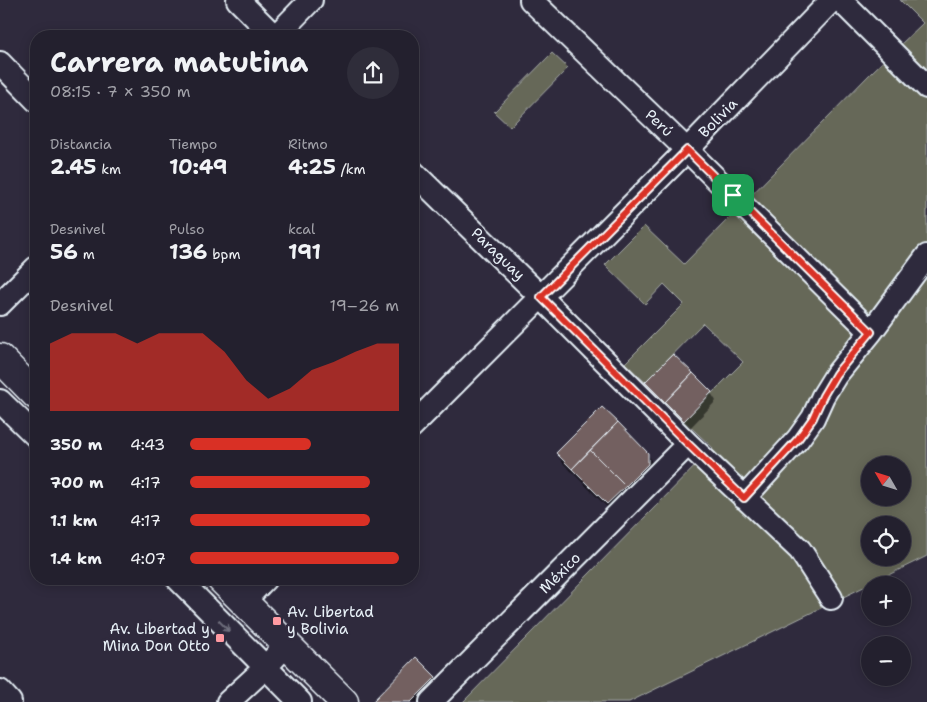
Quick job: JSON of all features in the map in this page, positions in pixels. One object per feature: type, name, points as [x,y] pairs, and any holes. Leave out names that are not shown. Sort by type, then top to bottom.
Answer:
[{"type":"street","points":[[238,0],[269,30]]},
{"type":"street","points":[[281,30],[311,0]]},
{"type":"street","name":"Perú","points":[[532,0],[871,332]]},
{"type":"street","name":"Bolivia","points":[[419,419],[687,150],[832,0]]},
{"type":"street","points":[[840,0],[927,88]]},
{"type":"street","points":[[0,63],[30,94]]},
{"type":"street","name":"Paraguay","points":[[419,178],[688,444],[800,550],[831,598]]},
{"type":"street","points":[[744,498],[798,439],[813,418],[836,374],[871,332],[927,256]]},
{"type":"street","points":[[0,304],[30,274]]},
{"type":"street","points":[[0,358],[30,388]]},
{"type":"street","points":[[0,401],[30,430]]},
{"type":"street","name":"México","points":[[431,702],[688,444]]},
{"type":"street","points":[[184,585],[300,702]]},
{"type":"street","points":[[227,585],[344,702]]},
{"type":"street","points":[[244,601],[259,585]]},
{"type":"street","points":[[228,702],[266,668],[286,645]]},
{"type":"street","points":[[0,691],[10,702]]},
{"type":"green space","points":[[900,0],[927,0],[927,556],[911,564],[911,516],[861,516],[861,566],[907,566],[886,576],[861,576],[861,588],[629,702],[463,702],[713,448],[684,421],[743,362],[703,323],[645,382],[625,363],[684,304],[664,284],[645,304],[605,265],[644,226],[684,264],[871,73],[923,23]]},
{"type":"green space","points":[[552,53],[568,68],[510,127],[494,112]]},
{"type":"building","points":[[673,354],[693,373],[665,402],[645,382]]},
{"type":"building","points":[[693,373],[712,392],[684,421],[665,402]]},
{"type":"building","points":[[602,407],[618,422],[572,469],[556,453]]},
{"type":"building","points":[[618,422],[648,453],[648,464],[626,486],[590,450]]},
{"type":"building","points":[[590,450],[626,486],[607,504],[572,469]]},
{"type":"building","points":[[416,657],[436,677],[411,702],[372,702]]},
{"type":"place","name":"Av. Libertad y Bolivia","points":[[277,621]]},
{"type":"place","name":"Av. Libertad y Mina Don Otto","points":[[220,638]]},
{"type":"route","points":[[687,150],[733,195],[871,332],[836,374],[813,418],[798,439],[744,498],[541,297],[687,150]]}]
